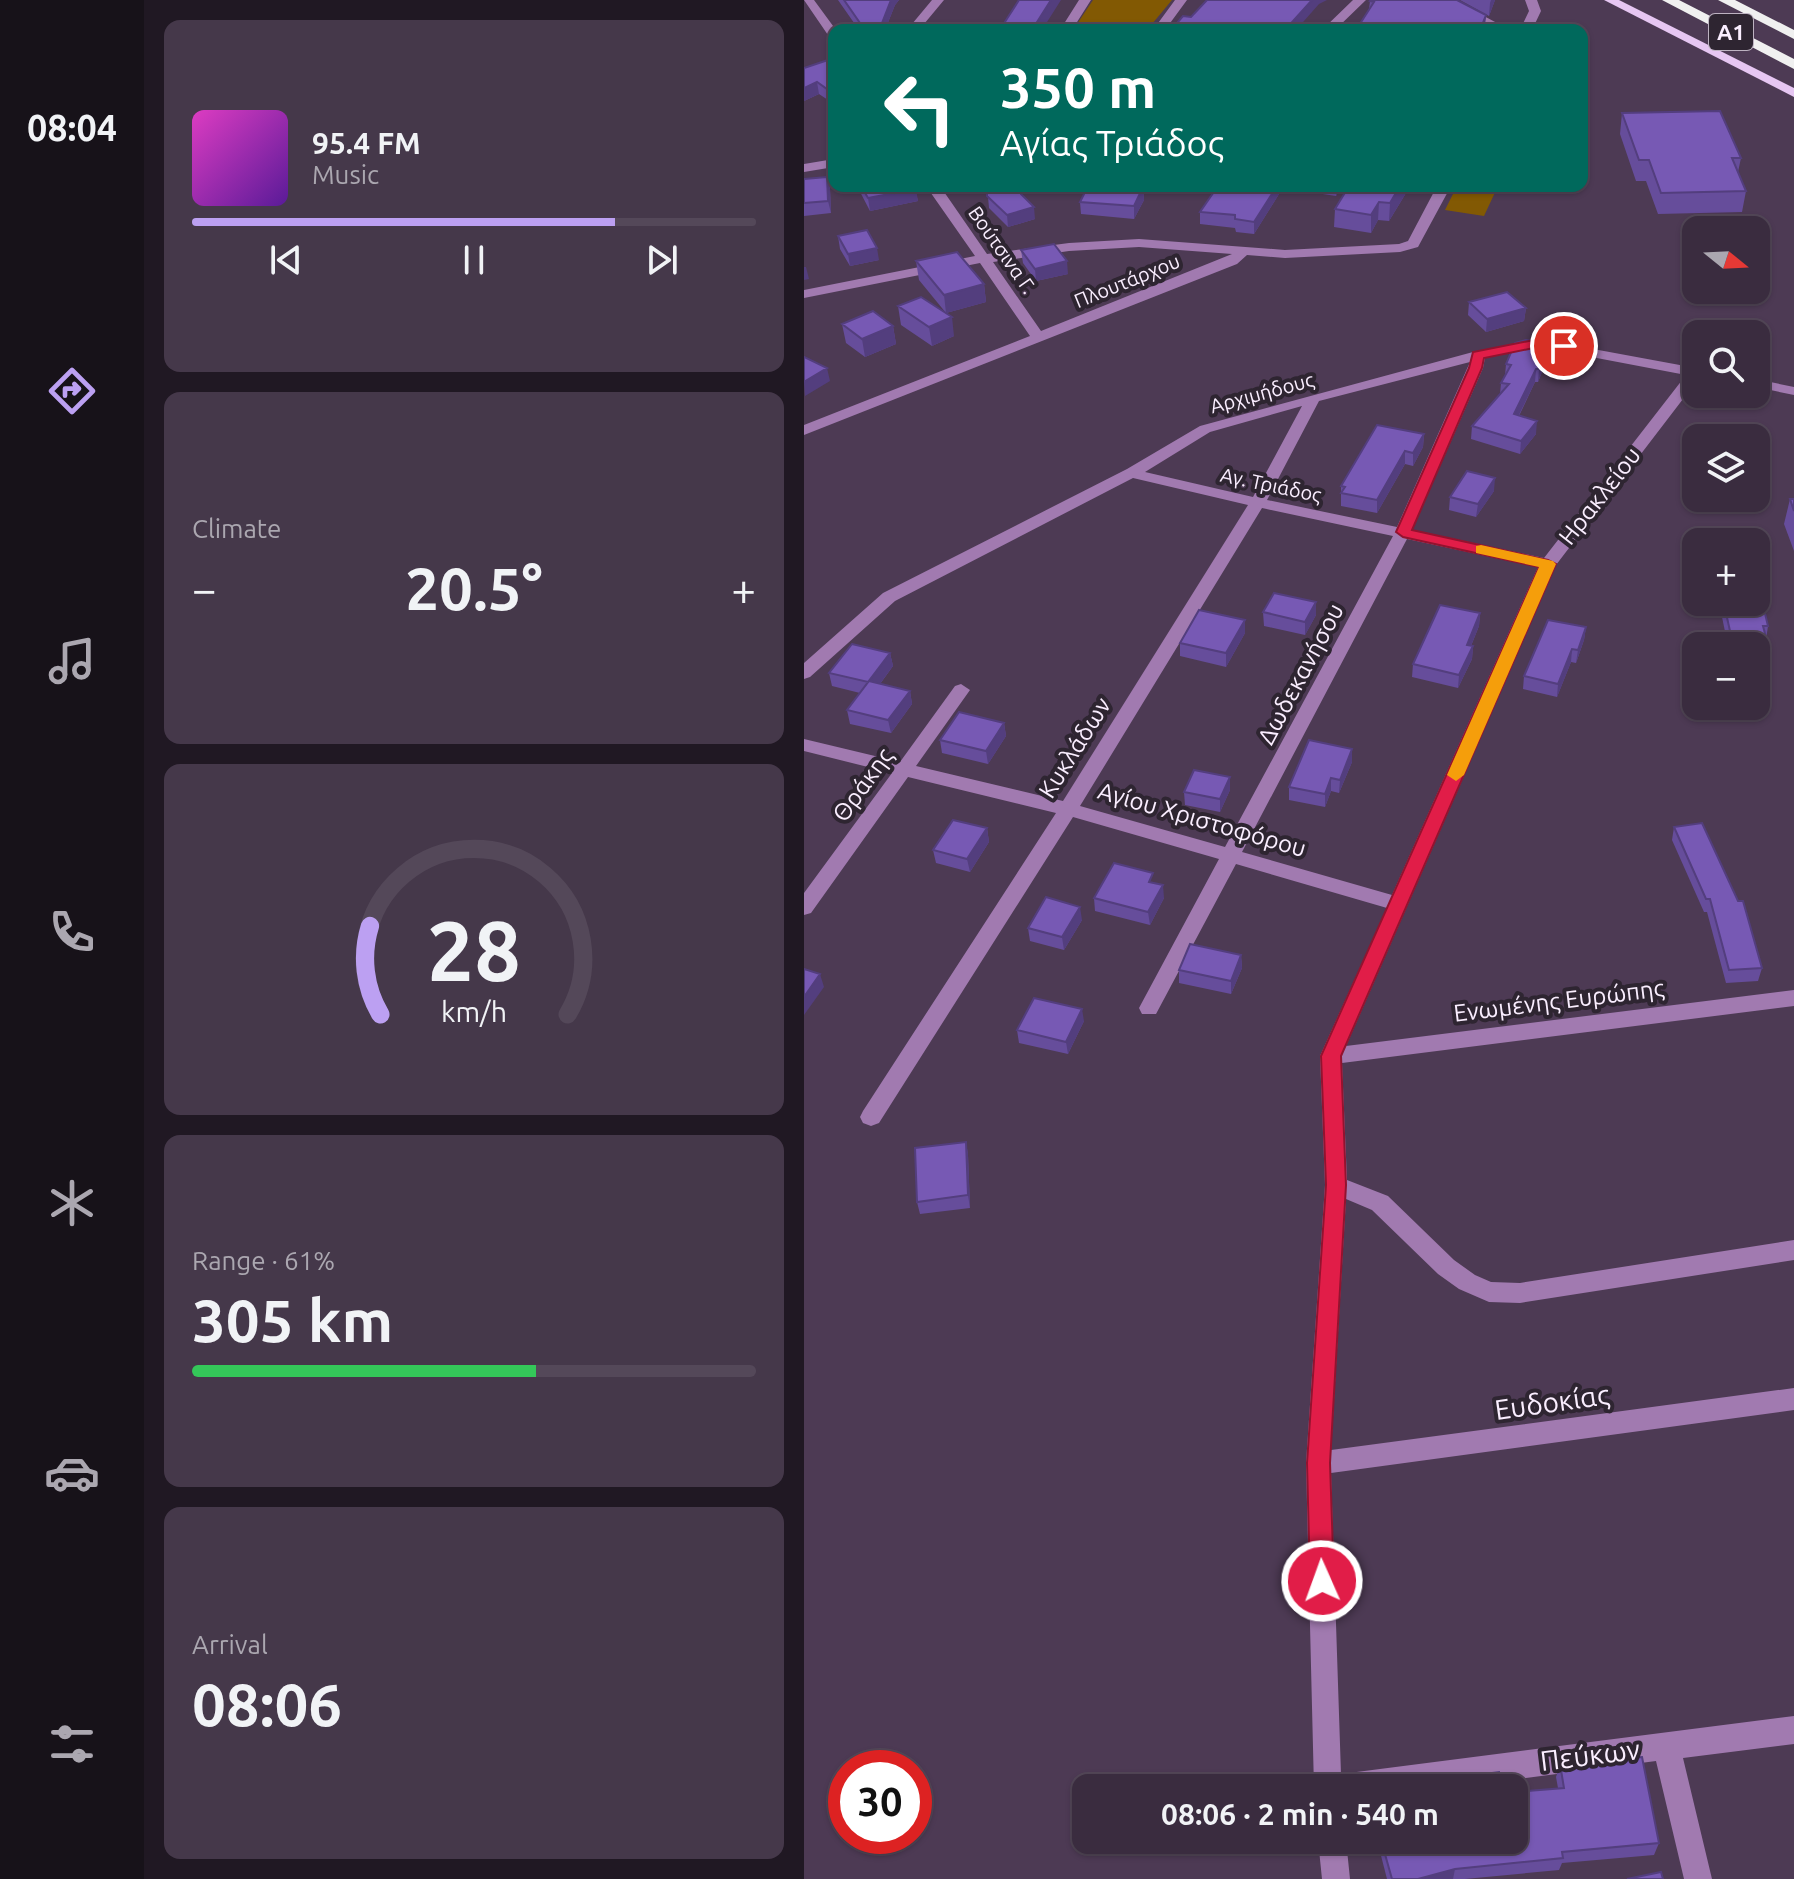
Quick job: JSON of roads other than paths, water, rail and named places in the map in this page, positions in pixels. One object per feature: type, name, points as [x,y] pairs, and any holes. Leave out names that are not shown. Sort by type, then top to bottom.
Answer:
[{"type":"highway","name":"Α1","points":[[1669,0],[1794,65]]},
{"type":"highway","name":"Α1","points":[[1725,0],[1794,35]]},
{"type":"main road","points":[[1610,0],[1794,93]]},
{"type":"street","points":[[808,0],[828,28]]},
{"type":"street","points":[[918,24],[938,0]]},
{"type":"street","points":[[1070,24],[1085,0]]},
{"type":"street","points":[[1163,24],[1181,0]]},
{"type":"street","points":[[1334,24],[1360,0]]},
{"type":"street","points":[[1445,0],[1492,24]]},
{"type":"street","points":[[1529,24],[1535,11],[1531,0]]},
{"type":"street","points":[[804,168],[828,164]]},
{"type":"street","name":"Βούτσινα Γ.","points":[[937,192],[1039,338]]},
{"type":"street","name":"Πλουτάρχου","points":[[804,430],[1232,261],[1242,253],[1400,248],[1413,244],[1441,192]]},
{"type":"street","points":[[804,294],[984,258],[1069,247],[1139,243],[1219,248],[1242,253]]},
{"type":"street","name":"Αρχιμήδους","points":[[804,673],[889,597],[1133,472],[1205,429],[1478,355],[1539,343],[1682,369]]},
{"type":"street","name":"Δωδεκανήσου","points":[[1149,1008],[1403,532],[1476,368],[1478,355]]},
{"type":"street","points":[[1770,386],[1794,391]]},
{"type":"street","name":"Ηρακλείου","points":[[1328,1774],[1318,1463],[1336,1185],[1331,1056],[1548,564],[1682,390]]},
{"type":"street","name":"Κυκλάδων","points":[[871,1117],[1068,809],[1258,502],[1313,399]]},
{"type":"street","name":"Αγ. Τριάδος","points":[[1133,472],[1147,479],[1548,564]]},
{"type":"street","name":"Θράκης","points":[[804,908],[961,690]]},
{"type":"street","name":"Αγίου Χριστοφόρου","points":[[804,745],[1068,809],[1399,904]]},
{"type":"street","name":"Ενωμένης Ευρώπης","points":[[1331,1056],[1794,998]]},
{"type":"street","points":[[1336,1185],[1380,1203],[1446,1267],[1467,1282],[1489,1292],[1520,1293],[1794,1250]]},
{"type":"street","name":"Ευδοκίας","points":[[1318,1463],[1794,1399]]},
{"type":"street","name":"Πεύκων","points":[[1445,1774],[1794,1730]]},
{"type":"street","points":[[1666,1745],[1698,1879]]},
{"type":"street","points":[[1333,1854],[1336,1879]]}]
